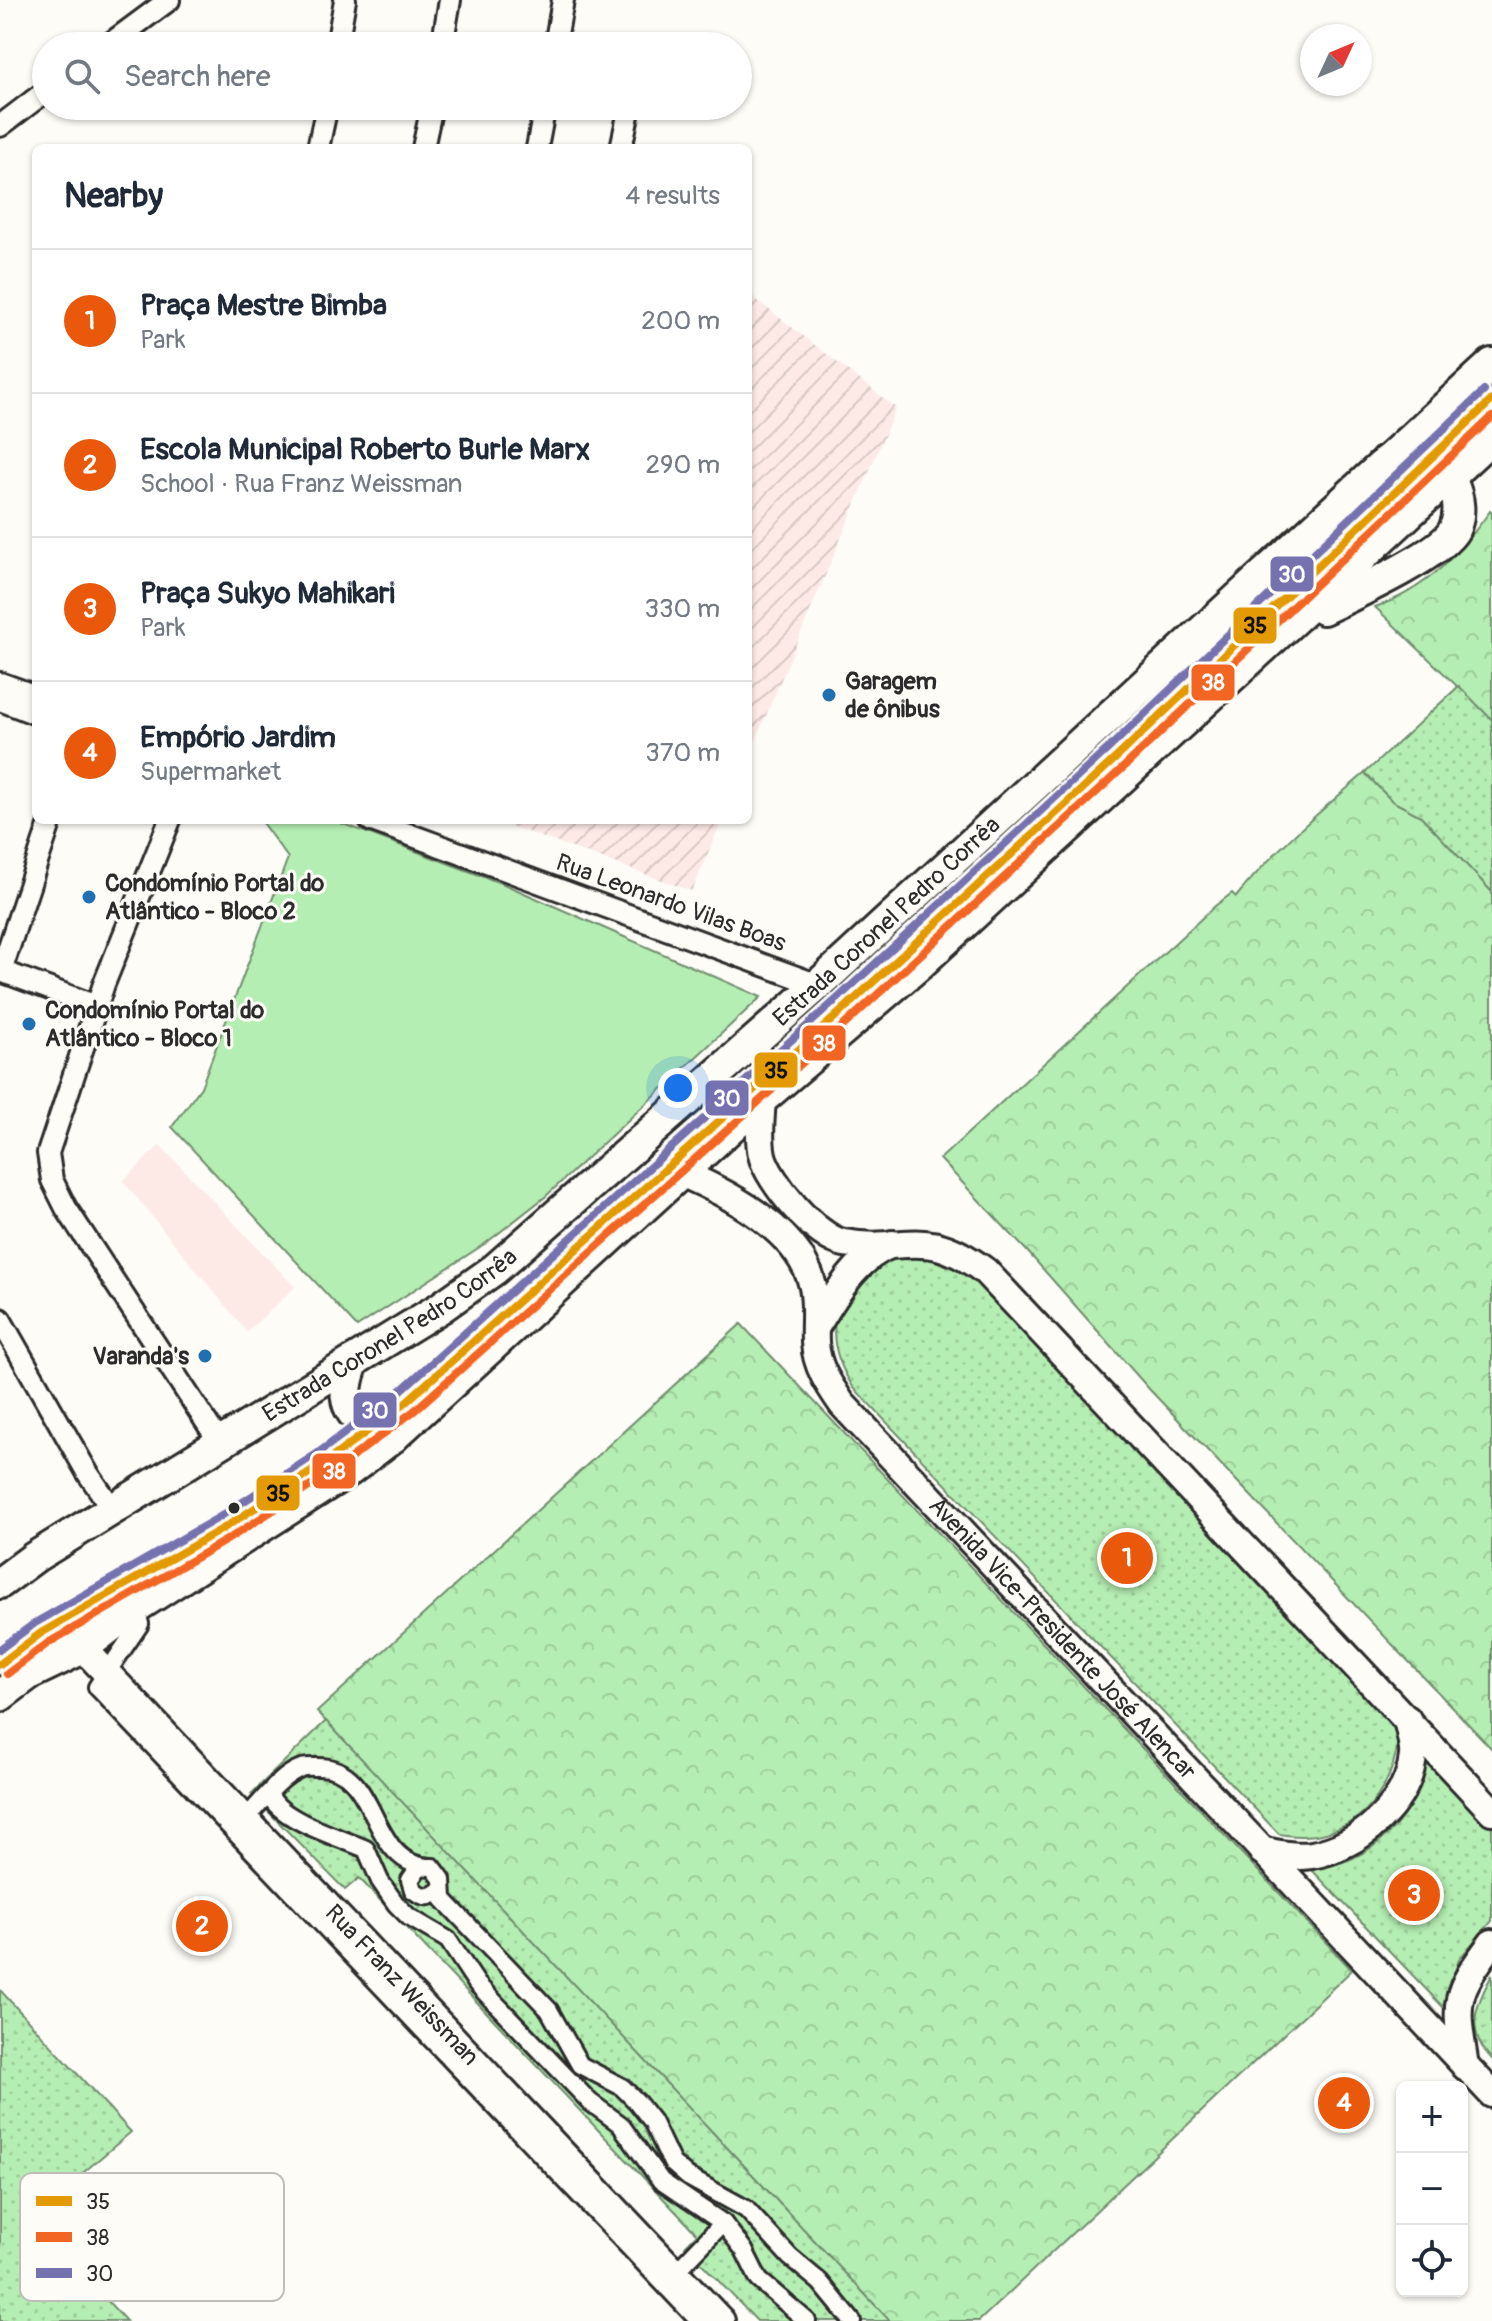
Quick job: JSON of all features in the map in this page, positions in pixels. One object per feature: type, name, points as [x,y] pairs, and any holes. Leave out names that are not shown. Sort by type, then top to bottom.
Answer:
[{"type":"main road","name":"Estrada Coronel Pedro Corrêa","points":[[7,1569],[113,1510],[354,1361],[495,1269],[818,985],[1492,364]]},
{"type":"main road","name":"Estrada Coronel Pedro Corrêa","points":[[0,1696],[29,1674],[83,1648],[136,1607],[350,1470],[393,1437],[762,1099],[921,963],[1492,437]]},
{"type":"main road","points":[[1292,624],[1444,542],[1454,530],[1459,506],[1449,476],[1415,452],[1407,452],[1383,463]]},
{"type":"main road","points":[[354,1361],[345,1388],[348,1405],[363,1423],[393,1437]]},
{"type":"street","points":[[126,32],[169,0]]},
{"type":"street","points":[[339,32],[345,0]]},
{"type":"street","points":[[444,32],[450,0]]},
{"type":"street","points":[[557,32],[563,0]]},
{"type":"street","points":[[0,126],[32,102]]},
{"type":"street","points":[[319,144],[324,120]]},
{"type":"street","points":[[424,144],[429,120]]},
{"type":"street","points":[[538,144],[542,120]]},
{"type":"street","points":[[622,144],[627,120]]},
{"type":"street","points":[[0,683],[32,695]]},
{"type":"street","points":[[0,700],[32,712]]},
{"type":"street","points":[[50,824],[0,970],[96,1006]]},
{"type":"street","points":[[168,824],[96,1006],[57,1115],[48,1153],[52,1180],[66,1208],[220,1443]]},
{"type":"street","name":"Rua Leonardo Vilas Boas","points":[[381,824],[818,985]]},
{"type":"street","points":[[762,1099],[762,1153],[768,1172],[803,1215],[837,1242],[941,1245],[963,1255],[985,1271],[1492,1811]]},
{"type":"street","name":"Avenida Vice-Presidente José Alencar","points":[[681,1173],[734,1197],[785,1241],[813,1285],[815,1346],[824,1378],[842,1404],[1492,2094]]},
{"type":"street","points":[[815,1328],[853,1273],[868,1257],[895,1243]]},
{"type":"street","points":[[0,1319],[87,1472],[113,1510]]},
{"type":"street","points":[[136,1607],[140,1624],[109,1674],[97,1687],[699,2321]]},
{"type":"street","name":"Rua Franz Weissman","points":[[83,1648],[721,2321]]},
{"type":"street","points":[[1262,1851],[1311,1855],[1334,1848],[1377,1822],[1394,1802],[1413,1755],[1407,1719]]},
{"type":"street","points":[[245,1819],[299,1769],[331,1767],[348,1775],[363,1792],[369,1812],[390,1846],[411,1866],[433,1867],[442,1879],[440,1890],[443,1899],[549,2010],[580,2065],[622,2087],[652,2121],[672,2163],[688,2177],[746,2209],[790,2257],[820,2282],[852,2321]]},
{"type":"street","points":[[270,1795],[278,1809],[366,1849],[380,1881],[396,1904],[409,1917],[448,1940],[477,1984],[582,2095],[620,2124],[661,2181],[723,2223],[744,2250],[759,2280],[807,2321]]},
{"type":"street","points":[[419,1867],[410,1880],[413,1890],[423,1897],[440,1890]]},
{"type":"street","points":[[1465,2066],[1456,2008],[1464,1984],[1492,1943]]},
{"type":"street","points":[[674,2274],[723,2223]]},
{"type":"shaded area","points":[[752,296],[896,408],[752,749]]},
{"type":"shaded area","points":[[505,824],[720,824],[692,891]]},
{"type":"shaded area","points":[[160,1145],[295,1287],[247,1332],[123,1181]]},
{"type":"green space","points":[[1490,511],[1492,720],[1375,607],[1410,591],[1440,569]]},
{"type":"green space","points":[[1459,686],[1492,720],[1492,892],[1421,816],[1392,801],[1365,773]]},
{"type":"green space","points":[[1365,773],[1392,801],[1421,816],[1492,892],[1492,1749],[1150,1390],[1027,1251],[940,1159],[1215,906],[1232,893],[1236,897],[1281,847]]},
{"type":"green space","points":[[263,824],[344,824],[506,885],[761,997],[545,1197],[486,1243],[357,1327],[172,1127],[201,1087],[288,858]]},
{"type":"green space","points":[[905,1253],[960,1264],[1399,1729],[1389,1776],[1364,1812],[1347,1824],[1327,1832],[1304,1836],[1279,1834],[853,1387],[835,1343],[835,1324],[840,1306],[865,1277]]},
{"type":"green space","points":[[741,1324],[1352,1970],[979,2321],[890,2321],[317,1712]]},
{"type":"green space","points":[[326,1721],[890,2321],[757,2321],[685,2246],[697,2234],[359,1878],[345,1890],[251,1794]]},
{"type":"green space","points":[[1427,1757],[1492,1825],[1492,1921],[1459,1959],[1444,2008],[1311,1869],[1354,1857],[1388,1833],[1413,1799]]},
{"type":"green space","points":[[1492,1975],[1492,2059],[1478,2039],[1476,2018],[1481,1997]]},
{"type":"green space","points":[[0,1990],[131,2132],[83,2173],[20,2173],[20,2301],[108,2301],[126,2321],[0,2321]]},
{"type":"transit line","name":"30","points":[[0,1649],[35,1623],[218,1518],[318,1453],[398,1393],[836,1000],[1110,747],[1484,391]]},
{"type":"transit line","name":"35","points":[[0,1664],[41,1633],[224,1528],[325,1463],[406,1402],[844,1009],[1118,756],[1492,400]]},
{"type":"transit line","name":"38","points":[[7,1674],[48,1643],[230,1538],[331,1473],[414,1411],[852,1018],[1126,765],[1492,417]]},
{"type":"place","name":"Garagem de ônibus","points":[[829,695]]},
{"type":"place","name":"Condomínio Portal do Atlântico - Bloco 2","points":[[89,897]]},
{"type":"place","name":"Condomínio Portal do Atlântico - Bloco 1","points":[[29,1024]]},
{"type":"place","name":"Varanda's","points":[[205,1356]]},
{"type":"place","name":"Praça Mestre Bimba","points":[[1127,1558]]},
{"type":"place","name":"Praça Sukyo Mahikari","points":[[1414,1895]]},
{"type":"place","name":"Escola Municipal Roberto Burle Marx","points":[[202,1926]]},
{"type":"place","name":"Empório Jardim","points":[[1344,2103]]}]
